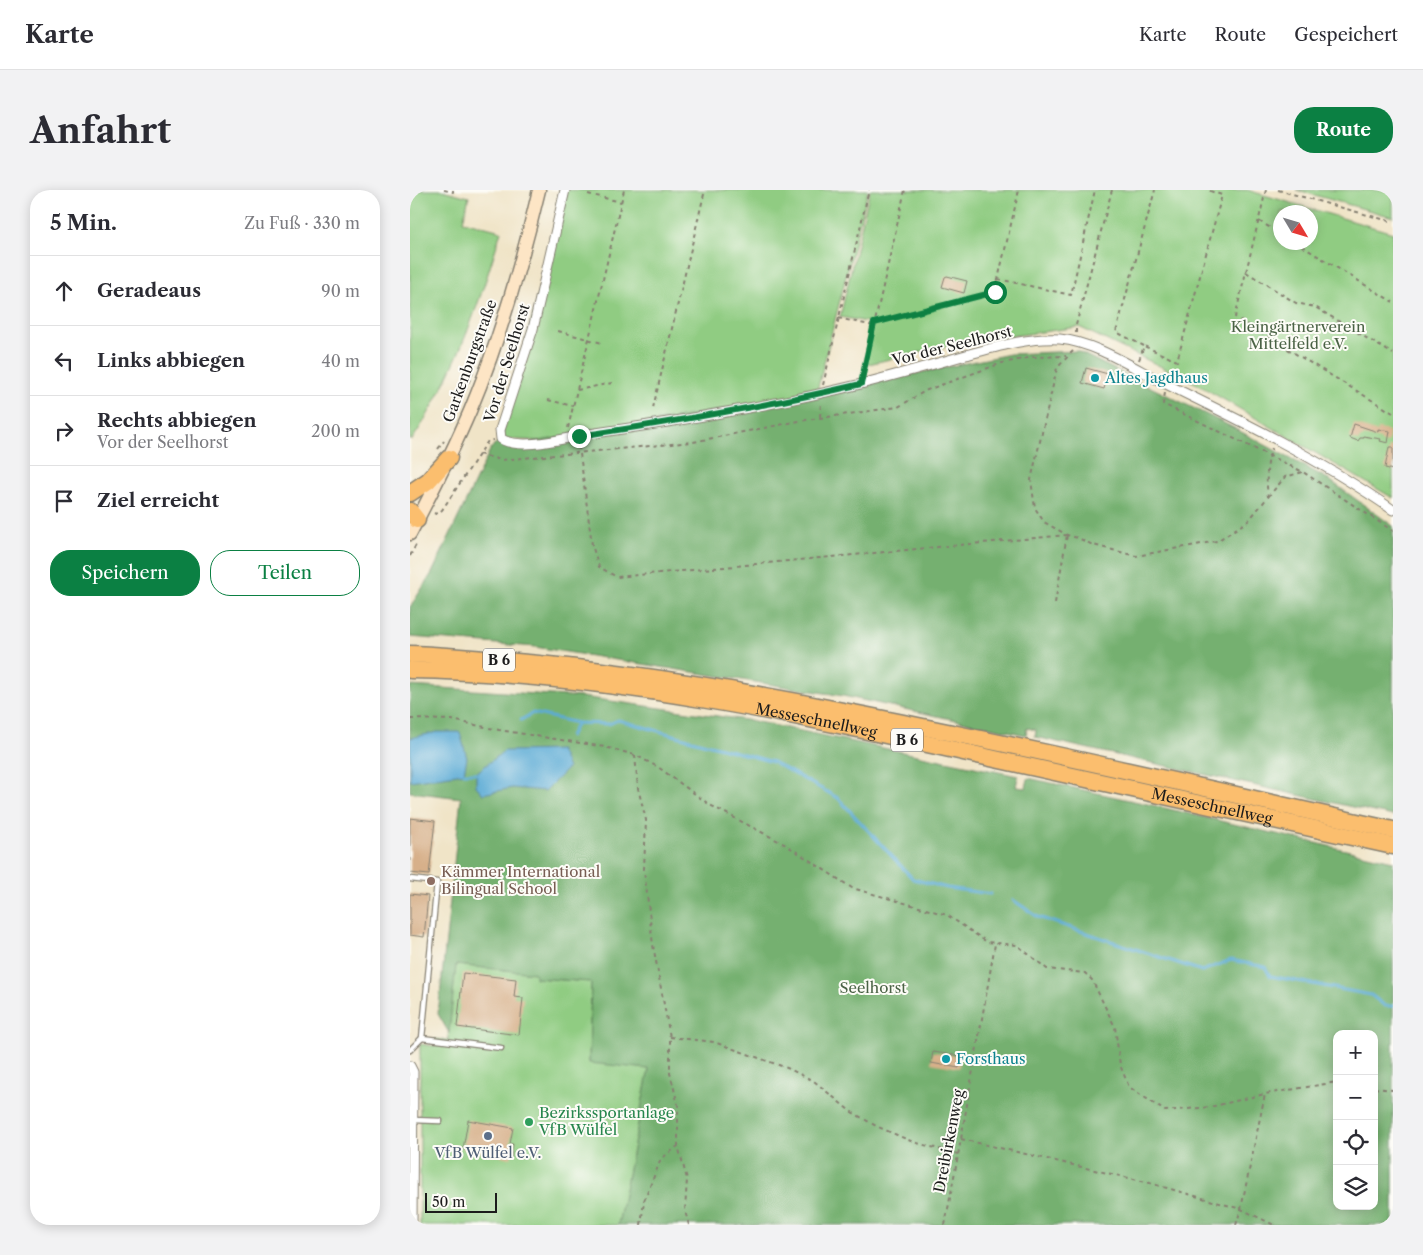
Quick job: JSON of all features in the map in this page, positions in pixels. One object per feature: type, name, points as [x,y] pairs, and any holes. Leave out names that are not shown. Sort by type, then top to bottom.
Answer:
[{"type":"highway","points":[[410,493],[428,481],[444,454]]},
{"type":"highway","name":"Messeschnellweg","points":[[410,654],[587,669],[682,681],[778,698],[1011,745],[1393,830]]},
{"type":"highway","name":"Messeschnellweg","points":[[410,670],[524,676],[678,696],[774,712],[869,731],[1393,846]]},
{"type":"main road","name":"Garkenburgstraße","points":[[412,521],[444,454],[471,410],[510,301],[539,190]]},
{"type":"street","name":"Vor der Seelhorst","points":[[565,190],[533,329],[500,430],[501,439],[508,442],[522,444],[684,420],[861,384],[1006,345],[1060,339],[1076,342],[1099,351],[1276,439],[1353,482],[1393,510]]},
{"type":"street","points":[[410,1066],[413,1072],[412,1225]]},
{"type":"lane","points":[[410,880],[437,882],[422,1038],[410,1050]]},
{"type":"lane","points":[[422,1038],[501,1048]]},
{"type":"lane","points":[[413,1120],[440,1121]]},
{"type":"path","points":[[444,190],[453,192],[453,190]]},
{"type":"path","points":[[568,428],[624,190]]},
{"type":"path","points":[[653,408],[705,190]]},
{"type":"path","points":[[820,418],[822,393],[838,318],[869,190]]},
{"type":"path","points":[[861,384],[905,190]]},
{"type":"path","points":[[838,318],[874,325],[995,292],[1019,190]]},
{"type":"path","points":[[998,279],[1071,295],[1095,190]]},
{"type":"path","points":[[1112,190],[1076,325],[1077,348],[1066,356],[1057,368],[1031,480],[1035,508],[1044,522],[1067,535],[1093,545],[1136,556],[1217,541],[1248,521],[1284,477],[1303,472]]},
{"type":"path","points":[[1155,190],[1116,332],[1177,361],[1222,195],[1207,190]]},
{"type":"path","points":[[1266,190],[1235,317],[1393,413]]},
{"type":"path","points":[[1278,190],[1393,222]]},
{"type":"path","points":[[588,194],[621,202]]},
{"type":"path","points":[[1259,221],[1273,230]]},
{"type":"path","points":[[1307,250],[1393,302]]},
{"type":"path","points":[[1246,272],[1296,303],[1315,307],[1393,354]]},
{"type":"path","points":[[558,331],[602,343]]},
{"type":"path","points":[[1136,369],[1144,346]]},
{"type":"path","points":[[479,454],[501,460],[693,442],[820,418],[898,407],[927,390],[1002,363],[1033,357],[1066,356]]},
{"type":"path","points":[[464,394],[473,370]]},
{"type":"path","points":[[577,390],[612,383]]},
{"type":"path","points":[[1166,383],[1163,404],[1303,472],[1393,531]]},
{"type":"path","points":[[548,400],[573,406]]},
{"type":"path","points":[[579,436],[592,545],[599,567],[617,576],[1067,535]]},
{"type":"path","points":[[444,454],[445,438]]},
{"type":"path","points":[[434,513],[436,514],[442,510],[488,441],[501,439]]},
{"type":"path","points":[[1268,497],[1266,480],[1269,456],[1276,439]]},
{"type":"path","points":[[1055,603],[1067,535]]},
{"type":"path","points":[[410,719],[452,720],[499,730],[606,747],[635,754],[658,767],[710,805],[786,845],[852,888],[947,915],[987,942],[1017,945],[1047,969],[1085,973],[1092,980],[1115,1027],[1120,1065],[1129,1087],[1165,1110],[1210,1106],[1265,1094],[1333,1083]]},
{"type":"path","points":[[635,754],[638,788],[646,820],[645,878],[653,946],[670,1037],[670,1073],[678,1105],[678,1146],[687,1179],[685,1211],[689,1225]]},
{"type":"path","name":"Dreibirkenweg","points":[[945,1225],[995,944]]},
{"type":"path","points":[[670,1037],[714,1042],[787,1068],[814,1081],[850,1111],[876,1126],[913,1142],[958,1154]]},
{"type":"path","points":[[1378,1088],[1393,1090]]},
{"type":"path","points":[[1236,1225],[1265,1094]]},
{"type":"path","points":[[961,1140],[1146,1182],[1241,1209],[1274,1225]]},
{"type":"path","points":[[641,1225],[644,1201],[661,1159],[678,1146]]},
{"type":"green space","points":[[410,190],[442,190],[469,197],[463,221],[501,231],[475,312],[453,365],[441,391],[412,440],[410,439]]},
{"type":"green space","points":[[565,190],[868,190],[816,395],[542,441],[501,439]]},
{"type":"green space","name":"Kleingärtnerverein Mittelfeld e.V.","points":[[870,190],[1247,190],[1298,205],[1273,205],[1273,250],[1318,250],[1318,211],[1393,233],[1393,498],[1197,384],[1079,327],[961,343],[864,365],[872,323],[840,317]]},
{"type":"green space","points":[[1296,190],[1393,190],[1393,217]]},
{"type":"green space","points":[[1077,351],[1234,428],[1328,479],[1393,526],[1393,816],[1035,737],[1036,730],[1027,728],[1026,735],[843,696],[535,647],[410,637],[410,607],[432,573],[491,448],[501,439],[522,444],[821,393],[1010,354]]},
{"type":"green space","name":"Seelhorst","points":[[410,686],[582,697],[753,721],[1018,776],[1016,787],[1026,788],[1028,778],[1393,861],[1393,1225],[618,1225],[649,1069],[589,1063],[591,982],[535,978],[535,973],[456,965],[449,1033],[438,1014],[461,798],[410,792]]},
{"type":"green space","name":"Bezirkssportanlage VfB Wülfel","points":[[456,965],[536,973],[536,978],[591,982],[589,1062],[649,1069],[618,1225],[420,1225],[420,1044],[434,1046],[435,1039],[448,1040]]},
{"type":"water","points":[[437,732],[460,732],[467,758],[464,773],[410,781],[410,738]]},
{"type":"water","points":[[560,750],[568,768],[545,791],[512,788],[483,794],[476,786],[476,773],[504,751]]},
{"type":"building","points":[[947,276],[967,281],[964,293],[942,287]]},
{"type":"building","name":"Altes Jagdhaus","points":[[1086,368],[1108,374],[1104,389],[1082,383]]},
{"type":"building","points":[[1354,424],[1378,432],[1378,429],[1390,431],[1388,443],[1380,441],[1381,439],[1363,436],[1358,441],[1350,438]]},
{"type":"building","points":[[1389,447],[1393,447],[1393,470],[1385,468]]},
{"type":"building","points":[[410,818],[435,821],[429,875],[410,873]]},
{"type":"building","points":[[410,894],[428,896],[424,937],[410,935]]},
{"type":"building","points":[[463,973],[516,979],[514,997],[523,998],[519,1035],[457,1027]]},
{"type":"building","name":"Forsthaus","points":[[933,1052],[961,1056],[959,1068],[931,1063]]},
{"type":"building","name":"VfB Wülfel e.V.","points":[[468,1120],[513,1128],[510,1144],[513,1144],[511,1158],[463,1149]]},
{"type":"waterway","points":[[521,720],[533,713],[577,723]]},
{"type":"waterway","points":[[570,736],[577,723],[609,724],[618,720],[773,762],[838,798],[913,879],[947,888],[991,894]]},
{"type":"waterway","points":[[464,773],[476,773]]},
{"type":"waterway","points":[[1013,900],[1038,917],[1202,971],[1231,960],[1265,967],[1270,976],[1371,995],[1385,1006],[1393,1006]]},
{"type":"place","name":"Altes Jagdhaus","points":[[1095,378]]},
{"type":"place","name":"Kämmer International Bilingual School","points":[[431,881]]},
{"type":"place","name":"Forsthaus","points":[[946,1059]]},
{"type":"place","name":"Bezirkssportanlage VfB Wülfel","points":[[529,1122]]},
{"type":"place","name":"VfB Wülfel e.V.","points":[[488,1136]]},
{"type":"route","points":[[579,436],[684,420],[816,395],[861,384],[874,323],[995,292]]}]
